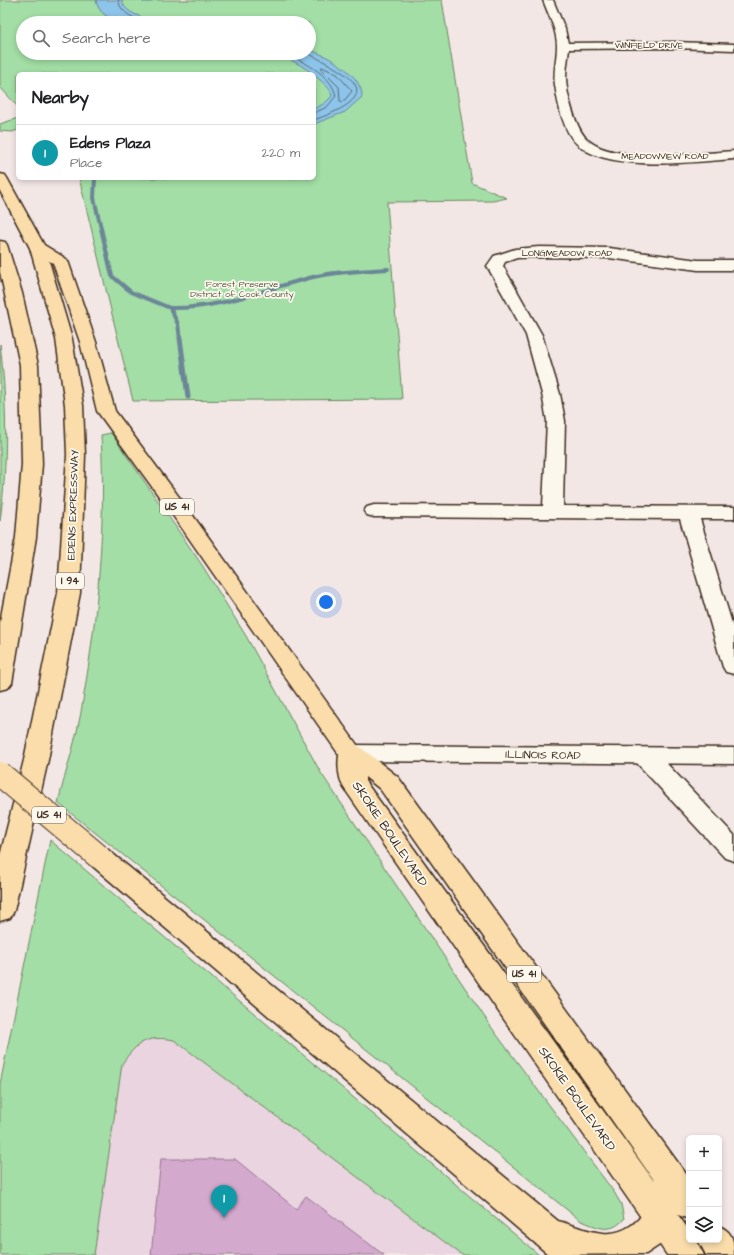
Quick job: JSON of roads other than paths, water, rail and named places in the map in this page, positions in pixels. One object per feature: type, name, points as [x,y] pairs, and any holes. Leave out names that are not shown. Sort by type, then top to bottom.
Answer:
[{"type":"main road","name":"EDENS EXPRESSWAY","points":[[0,178],[38,248],[64,339],[74,405],[76,455],[73,543],[69,593],[44,722],[0,911]]},
{"type":"main road","points":[[0,245],[14,293],[29,365],[32,464],[26,537],[0,683]]},
{"type":"main road","name":"US 41","points":[[38,248],[60,261],[88,342],[106,411],[187,521],[258,624],[351,753]]},
{"type":"main road","name":"SKOKIE BOULEVARD","points":[[351,753],[389,783],[686,1200]]},
{"type":"main road","name":"SKOKIE BOULEVARD","points":[[351,753],[353,782],[687,1255]]},
{"type":"main road","name":"US 41","points":[[0,774],[574,1255]]},
{"type":"main road","points":[[546,1233],[604,1249],[634,1243],[649,1232],[664,1206],[669,1177]]},
{"type":"main road","points":[[717,1243],[726,1255]]},
{"type":"street","name":"MEADOWVIEW ROAD","points":[[548,0],[563,46],[560,64],[561,86],[575,133],[588,147],[611,155],[634,158],[734,155]]},
{"type":"street","name":"WINFIELD DRIVE","points":[[563,46],[696,45],[734,47]]},
{"type":"street","name":"LONGMEADOW ROAD","points":[[553,512],[556,421],[551,394],[534,336],[496,271],[496,262],[499,259],[515,254],[596,252],[698,265],[734,265]]},
{"type":"street","points":[[374,510],[734,513]]},
{"type":"street","points":[[688,513],[734,667]]},
{"type":"street","name":"ILLINOIS ROAD","points":[[351,753],[734,756]]},
{"type":"street","points":[[645,756],[734,851]]},
{"type":"water","points":[[96,0],[122,0],[127,9],[138,16],[107,16],[99,9]]},
{"type":"water","points":[[316,53],[325,56],[343,67],[351,74],[361,89],[362,97],[345,112],[316,123],[316,108],[325,103],[332,96],[329,88],[316,77],[316,72],[310,72],[301,65],[290,60],[316,60]]},
{"type":"waterway","points":[[143,1],[151,1]]},
{"type":"waterway","points":[[95,180],[94,198],[112,276],[131,292],[170,308]]},
{"type":"waterway","points":[[170,308],[224,302],[329,274],[388,269]]},
{"type":"waterway","points":[[170,308],[178,324],[180,339]]},
{"type":"waterway","points":[[180,338],[188,397]]},
{"type":"place","name":"Edens Plaza","points":[[224,1218]]},
{"type":"park label","name":"Forest Preserve District of Cook County","points":[[242,290]]}]
